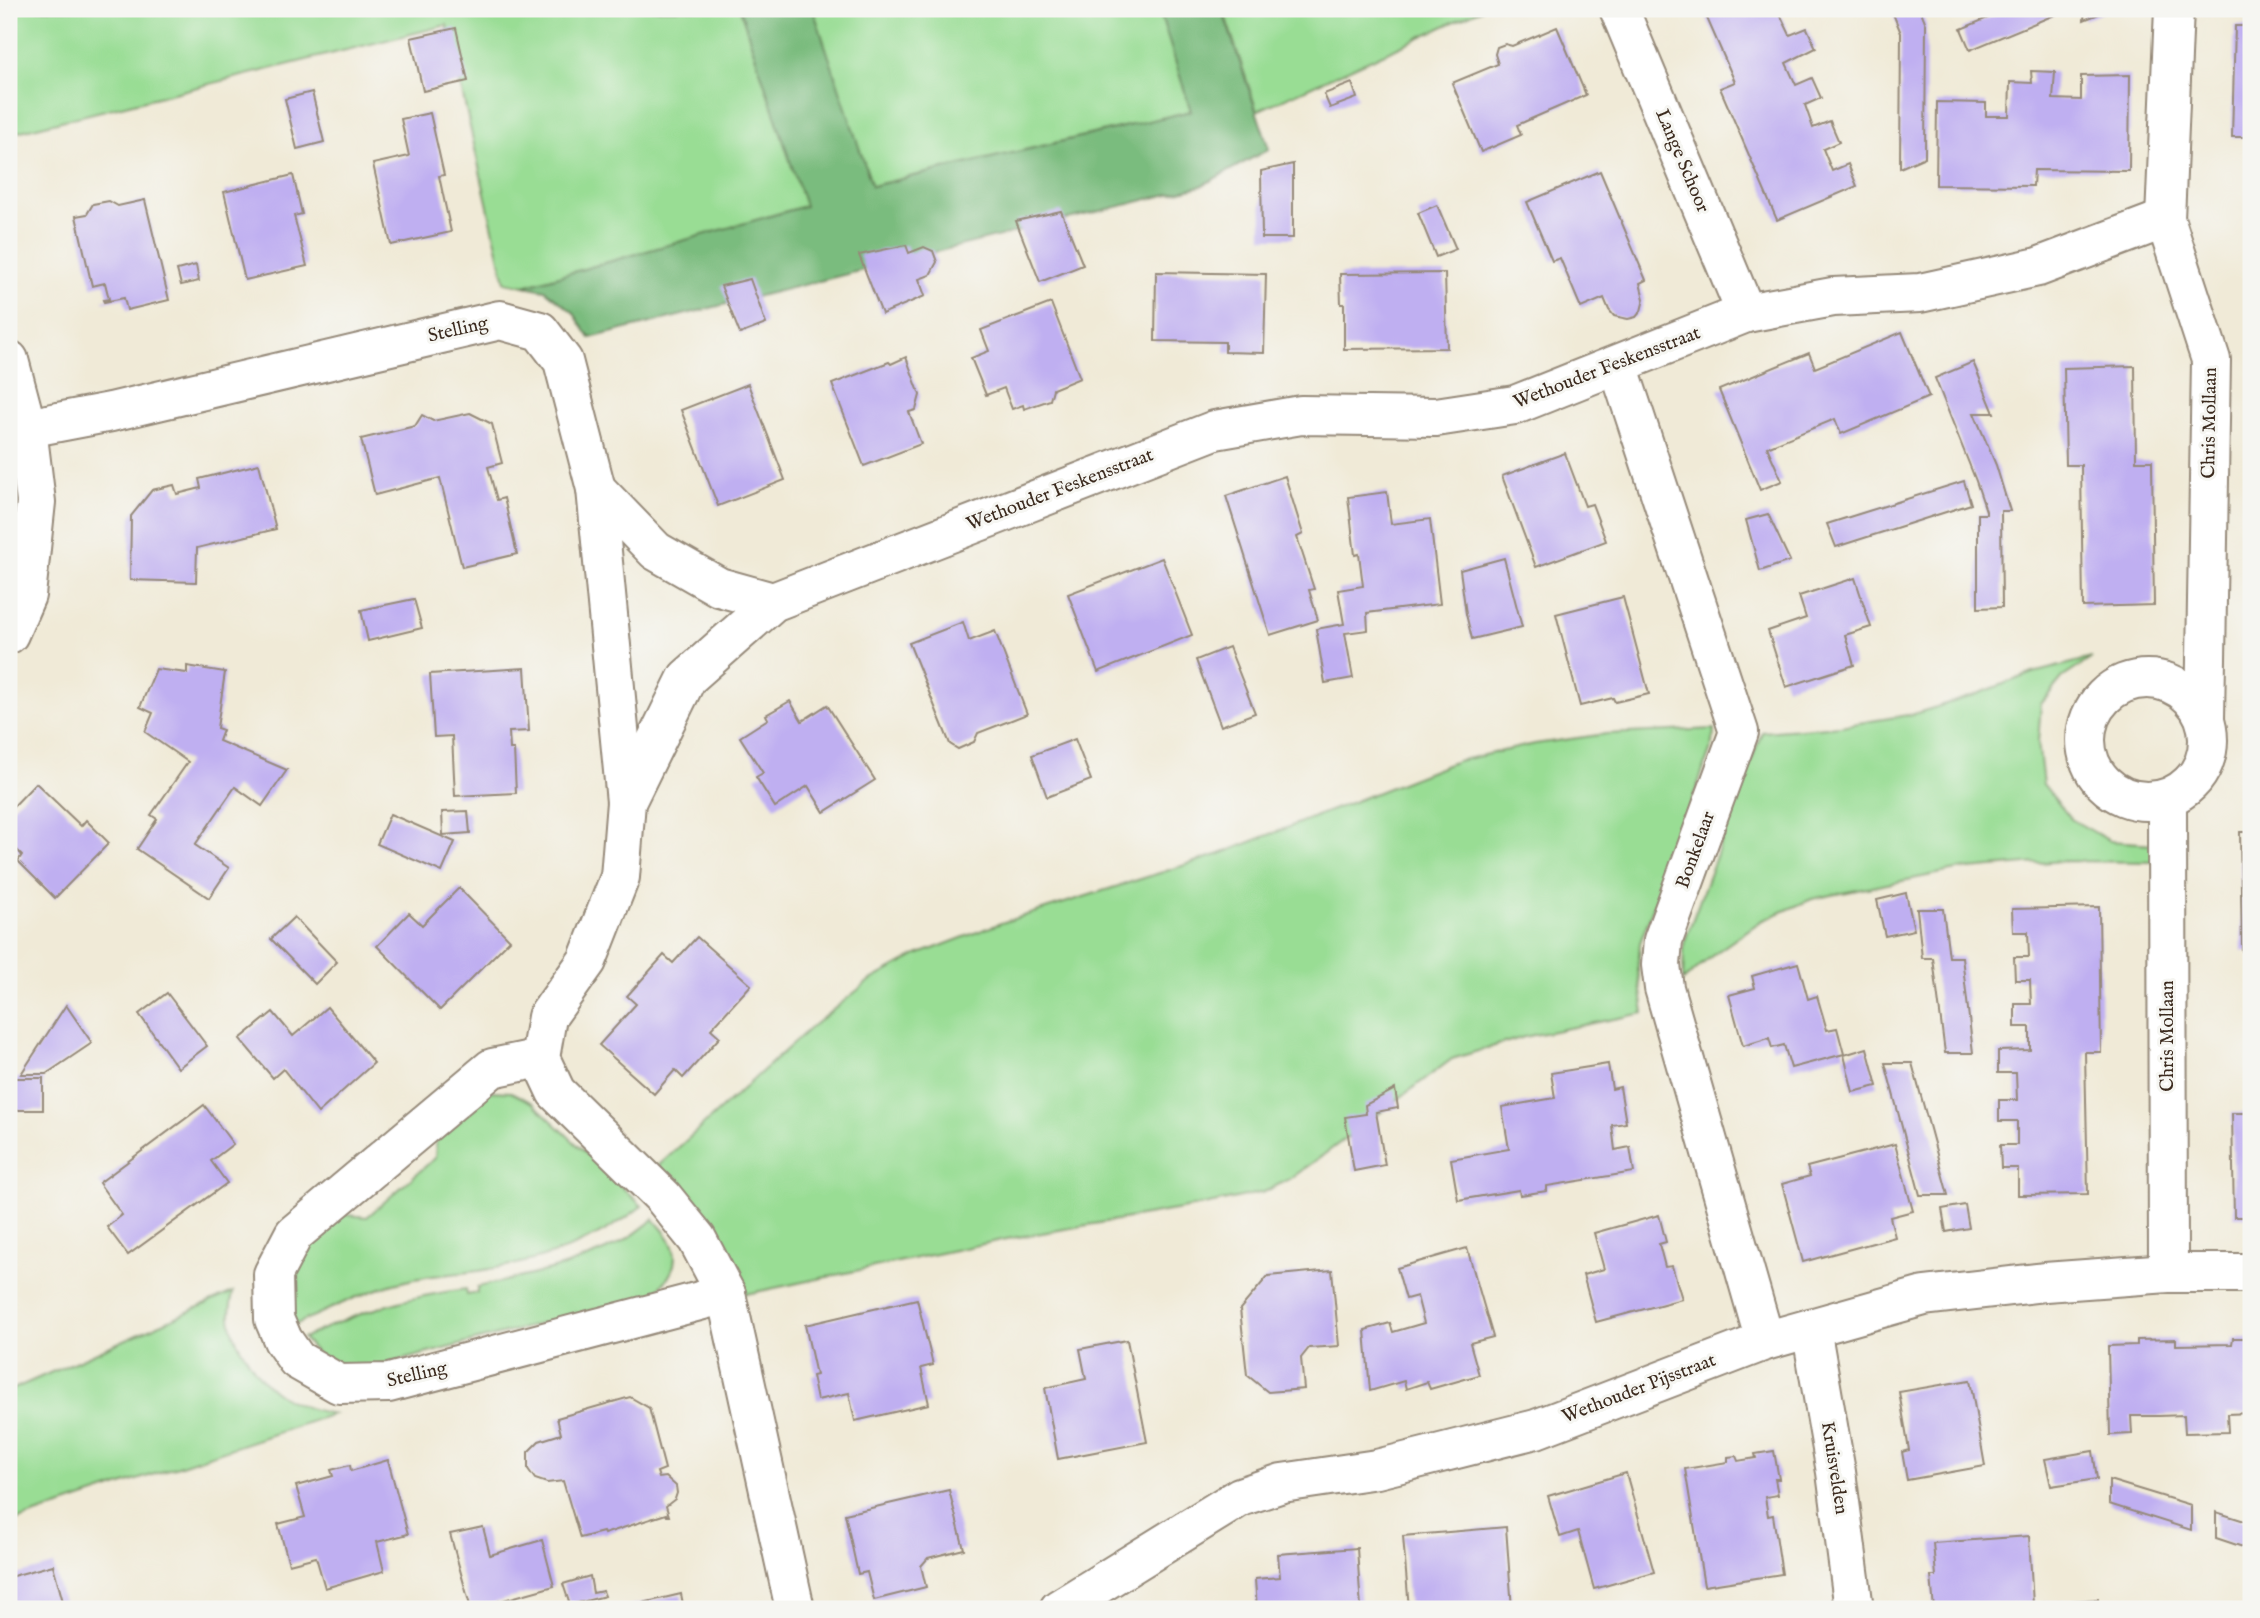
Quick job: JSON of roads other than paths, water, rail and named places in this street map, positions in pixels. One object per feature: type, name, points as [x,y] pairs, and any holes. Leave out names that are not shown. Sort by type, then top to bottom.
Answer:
[{"type":"street","name":"Lange Schoor","points":[[1619,9],[1746,313]]},
{"type":"street","name":"Chris Mollaan","points":[[2168,1273],[2167,799],[2185,790],[2198,775],[2207,755],[2209,738],[2206,719],[2211,360],[2165,219],[2174,9]]},
{"type":"street","name":"Wethouder Feskensstraat","points":[[773,602],[1216,430],[1301,415],[1436,417],[1515,405],[1746,313],[1833,297],[1920,293],[2012,273],[2038,267],[2165,219]]},
{"type":"street","name":"Stelling","points":[[27,428],[111,412],[500,320],[540,331],[563,361],[596,489],[626,802],[620,877],[587,961],[547,1017],[540,1058],[492,1068],[294,1234],[273,1274],[274,1319],[283,1340],[297,1360],[339,1384],[389,1383],[726,1294]]},
{"type":"street","points":[[9,360],[27,428],[36,502],[26,595],[9,634]]},
{"type":"street","name":"Bonkelaar","points":[[1618,365],[1739,732],[1663,940],[1661,965],[1664,988],[1765,1341]]},
{"type":"street","points":[[596,489],[656,551],[719,587],[773,602]]},
{"type":"street","name":"Stelling","points":[[626,802],[687,677],[773,602]]},
{"type":"street","points":[[2167,799],[2147,802],[2127,799],[2109,789],[2096,774],[2088,756],[2085,735],[2090,715],[2102,697],[2120,684],[2150,679],[2180,687],[2196,702],[2206,719]]},
{"type":"street","points":[[540,1058],[556,1092],[663,1197],[697,1239],[726,1294],[795,1609]]},
{"type":"street","name":"Wethouder Pijsstraat","points":[[1059,1609],[1240,1497],[1282,1483],[1377,1469],[1536,1429],[1765,1341],[1924,1296],[2045,1282],[2168,1273],[2251,1273]]},
{"type":"street","name":"Kruisvelden","points":[[1811,1328],[1836,1472],[1854,1609]]}]
